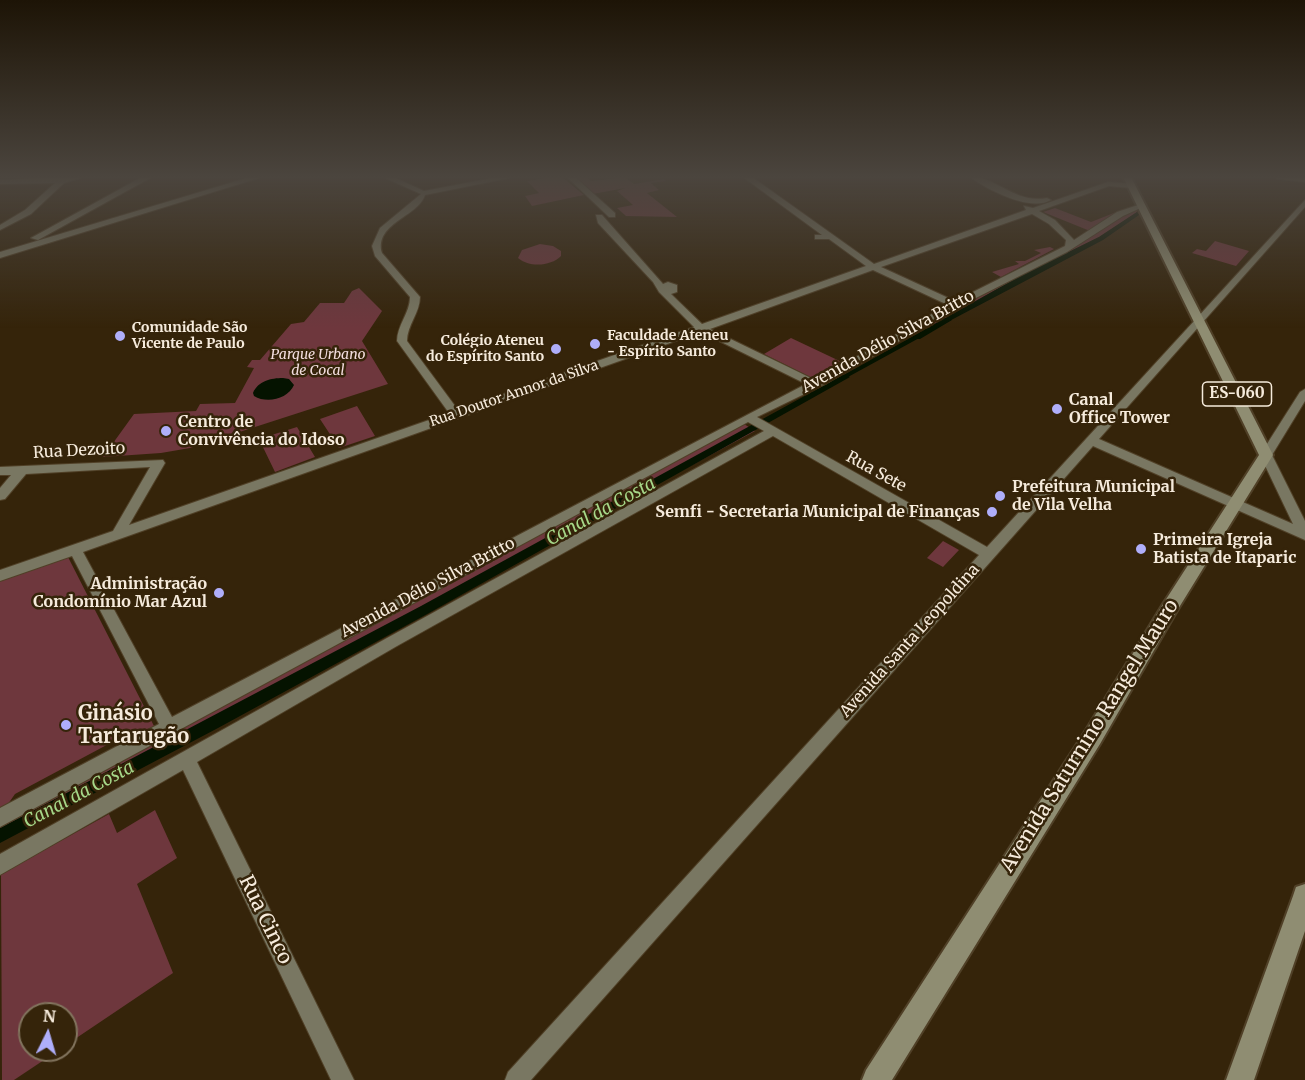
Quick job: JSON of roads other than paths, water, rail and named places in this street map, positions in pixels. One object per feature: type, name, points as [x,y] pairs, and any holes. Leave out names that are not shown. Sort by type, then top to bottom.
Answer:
[{"type":"main road","name":"ES-060","points":[[1152,227],[1266,454]]},
{"type":"main road","name":"Avenida Saturnino Rangel Mauro","points":[[876,1080],[1093,737],[1266,454]]},
{"type":"main road","points":[[1240,1080],[1305,896]]},
{"type":"street","points":[[28,245],[59,227]]},
{"type":"street","points":[[28,245],[61,227]]},
{"type":"street","points":[[85,230],[93,227]]},
{"type":"street","points":[[0,255],[93,227]]},
{"type":"street","points":[[386,227],[376,238],[375,248],[415,297],[415,306],[402,333],[402,341],[456,414]]},
{"type":"street","points":[[614,227],[701,328],[814,384]]},
{"type":"street","points":[[816,227],[819,231],[819,242],[832,239]]},
{"type":"street","points":[[817,227],[873,267],[955,305]]},
{"type":"street","name":"Rua Doutor Annor da Silva","points":[[0,576],[991,227]]},
{"type":"street","points":[[1053,227],[1065,234]]},
{"type":"street","points":[[1058,227],[1070,240],[1069,247]]},
{"type":"street","name":"Avenida Délio Silva Britto","points":[[0,865],[402,636],[760,425],[814,384],[872,355],[955,305],[1069,247],[1099,227]]},
{"type":"street","name":"Avenida Santa Leopoldina","points":[[516,1080],[1282,227]]},
{"type":"street","name":"Avenida Saturnino Rangel Mauro","points":[[1266,454],[1305,392]]},
{"type":"street","name":"Avenida Délio Silva Britto","points":[[0,818],[169,727],[760,425]]},
{"type":"street","name":"Rua Sete","points":[[760,425],[988,554]]},
{"type":"street","points":[[1090,440],[1305,535]]},
{"type":"street","name":"ES-060","points":[[1266,454],[1305,535]]},
{"type":"street","name":"Rua Dezoito","points":[[0,471],[159,463],[117,535]]},
{"type":"street","points":[[0,496],[22,470]]},
{"type":"street","points":[[75,549],[169,727]]},
{"type":"street","name":"Rua Cinco","points":[[187,760],[343,1080]]},
{"type":"waterway","name":"Canal da Costa","points":[[917,337],[948,320]]},
{"type":"waterway","name":"Canal da Costa","points":[[0,836],[425,610],[846,377]]},
{"type":"place","name":"Comunidade São Vicente de Paulo","points":[[120,336]]},
{"type":"place","name":"Faculdade Ateneu - Espírito Santo","points":[[595,344]]},
{"type":"place","name":"Colégio Ateneu do Espírito Santo","points":[[556,349]]},
{"type":"place","name":"Canal Office Tower","points":[[1057,409]]},
{"type":"place","name":"Centro de Convivência do Idoso","points":[[166,431]]},
{"type":"place","name":"Prefeitura Municipal de Vila Velha","points":[[1000,496]]},
{"type":"place","name":"Semfi - Secretaria Municipal de Finanças","points":[[992,512]]},
{"type":"place","name":"Primeira Igreja Batista de Itaparic","points":[[1141,549]]},
{"type":"place","name":"Administração Condomínio Mar Azul","points":[[219,593]]},
{"type":"place","name":"Ginásio Tartarugão","points":[[66,725]]},
{"type":"park label","name":"Parque Urbano de Cocal","points":[[318,364]]}]
